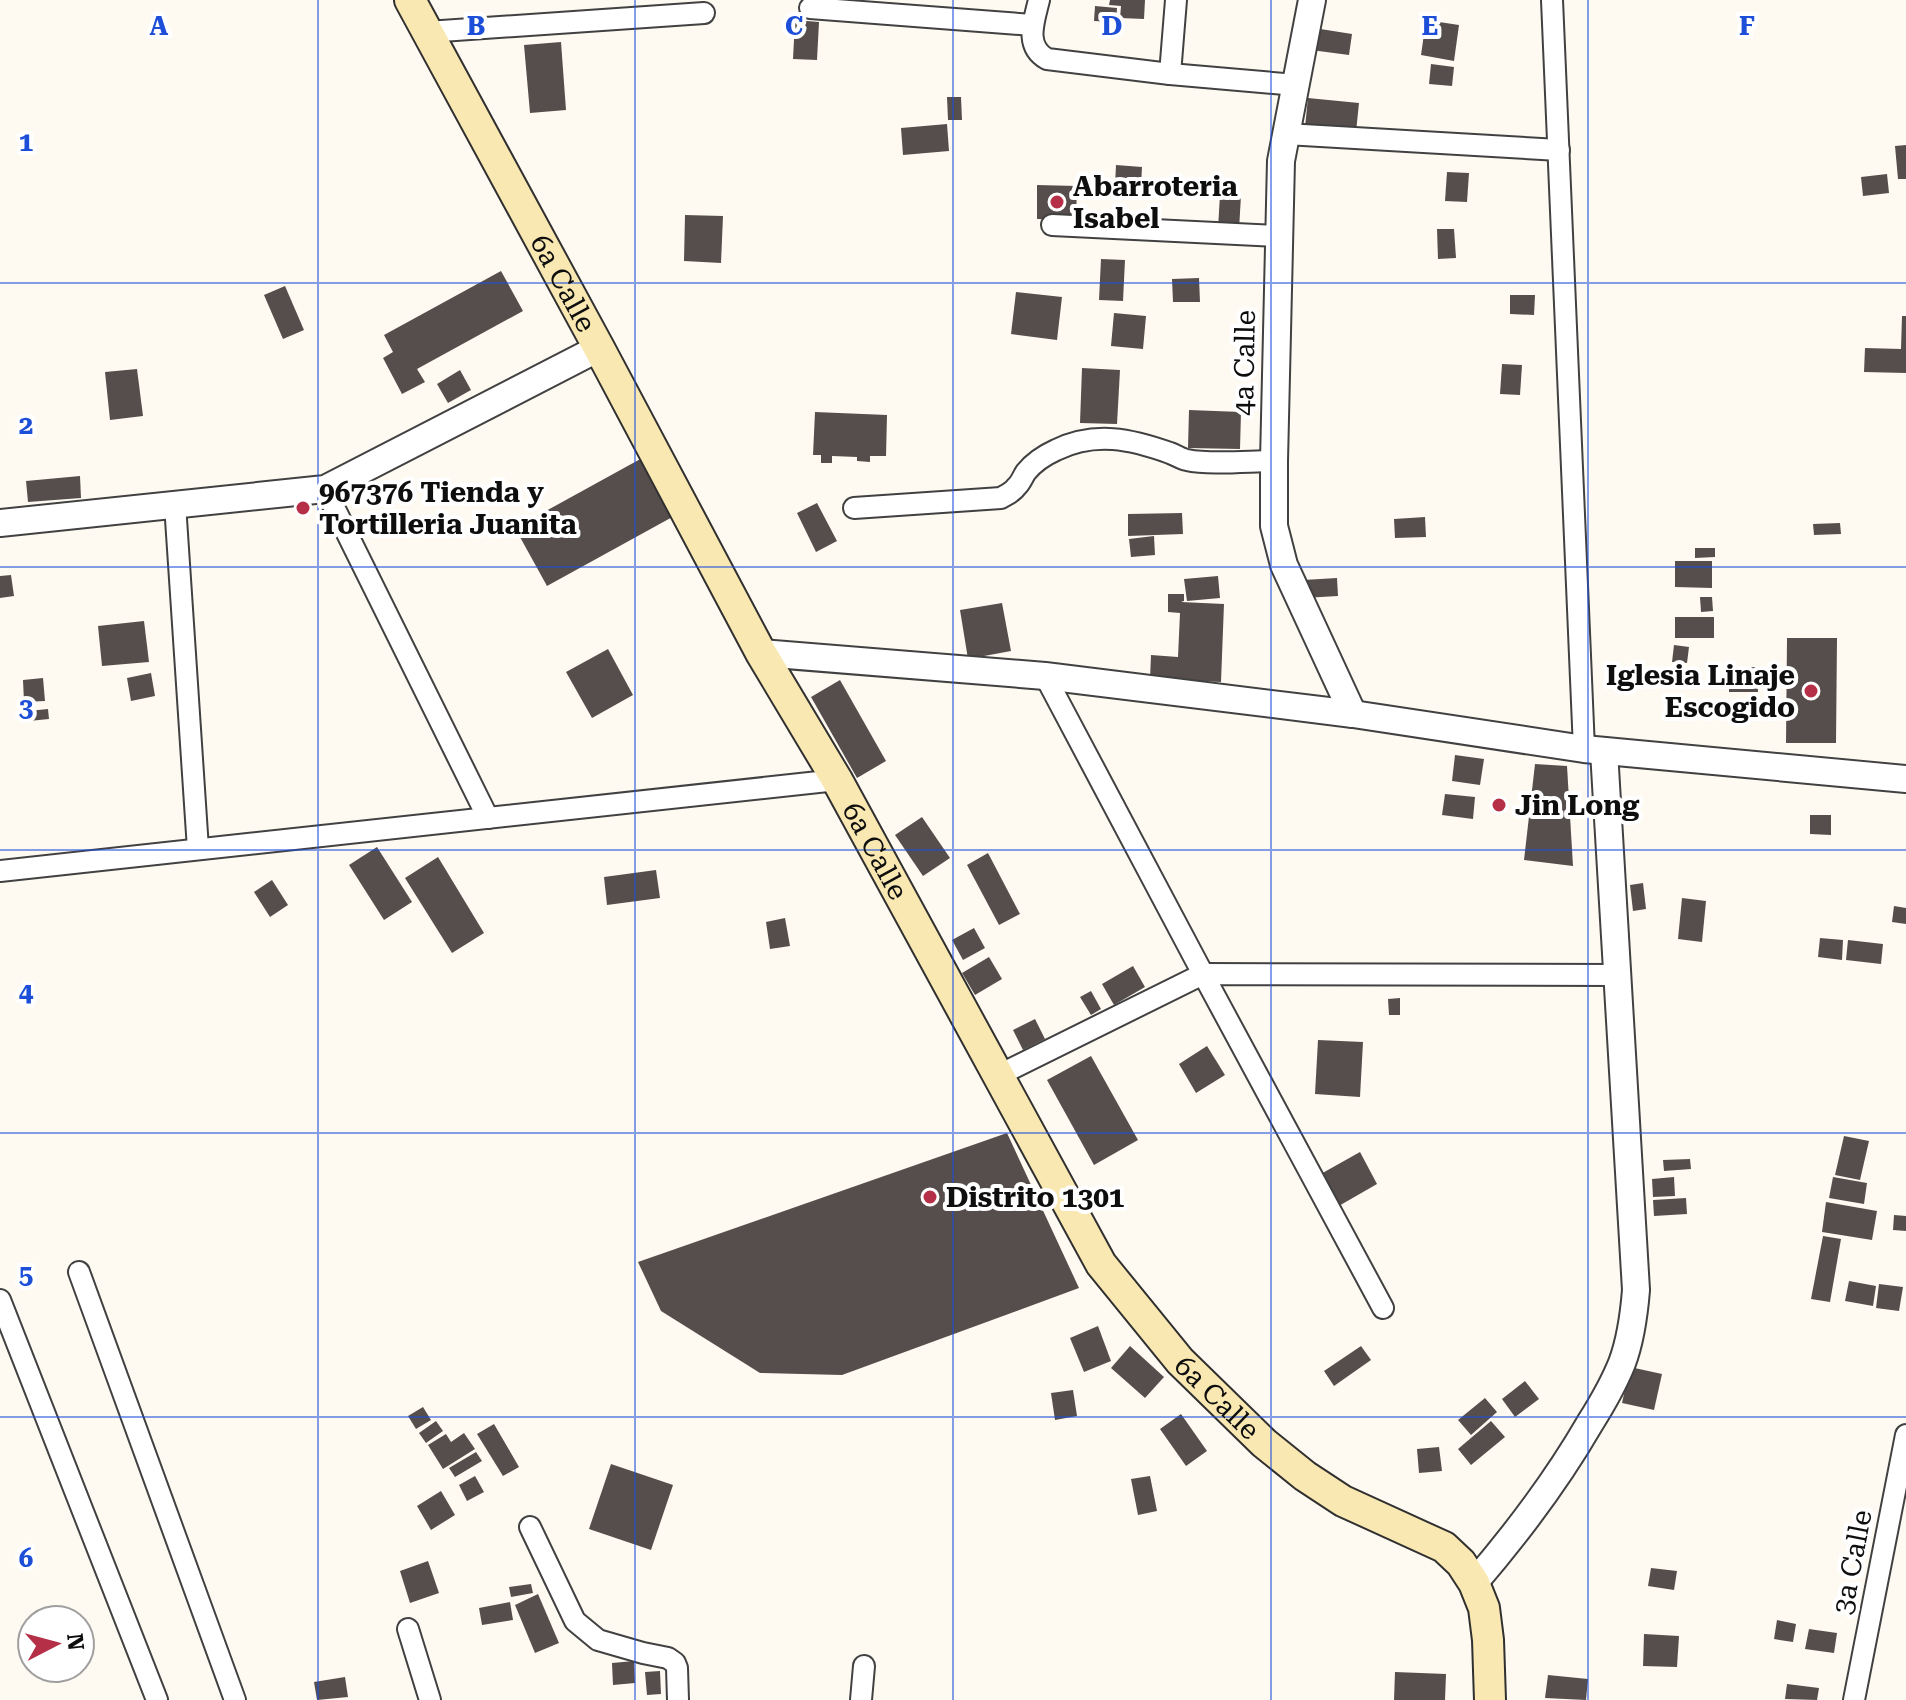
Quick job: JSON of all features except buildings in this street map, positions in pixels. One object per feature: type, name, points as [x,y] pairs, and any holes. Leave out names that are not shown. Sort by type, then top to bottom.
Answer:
[{"type":"main road","name":"6a Calle","points":[[410,0],[761,653],[837,780],[1101,1264],[1180,1361],[1264,1443],[1343,1501],[1444,1547],[1461,1563],[1474,1583]]},
{"type":"main road","points":[[1474,1583],[1484,1608],[1490,1700]]},
{"type":"street","points":[[1039,0],[1033,25],[1033,45],[1037,54],[1047,59],[1296,85]]},
{"type":"street","points":[[1170,74],[1176,0]]},
{"type":"street","name":"4a Calle","points":[[1312,0],[1281,161],[1274,526],[1284,565],[1353,714]]},
{"type":"street","points":[[1474,1583],[1566,1464],[1602,1402],[1622,1364],[1633,1328],[1636,1290],[1618,975],[1594,750],[1552,0]]},
{"type":"street","points":[[810,8],[1033,25]]},
{"type":"street","points":[[427,32],[704,13]]},
{"type":"street","points":[[1286,134],[1559,150]]},
{"type":"street","points":[[1052,225],[1279,236]]},
{"type":"street","points":[[0,523],[325,489],[599,348]]},
{"type":"street","points":[[854,508],[1001,498],[1016,488],[1036,461],[1080,440],[1097,438],[1145,446],[1197,462],[1274,461]]},
{"type":"street","points":[[325,489],[488,818]]},
{"type":"street","points":[[175,504],[198,849]]},
{"type":"street","points":[[761,653],[1045,676],[1353,714],[1594,750],[1906,779]]},
{"type":"street","points":[[1045,676],[1383,1308]]},
{"type":"street","points":[[0,871],[837,780]]},
{"type":"street","points":[[997,1076],[1203,974],[1618,975]]},
{"type":"street","points":[[79,1272],[235,1700]]},
{"type":"street","points":[[0,1300],[157,1700]]},
{"type":"street","name":"3a Calle","points":[[1854,1700],[1906,1435]]},
{"type":"street","points":[[530,1527],[575,1621],[598,1640],[668,1658],[675,1663],[678,1700]]},
{"type":"street","points":[[408,1629],[430,1700]]},
{"type":"street","points":[[861,1700],[864,1666]]},
{"type":"place","name":"Abarroteria Isabel","points":[[1057,202]]},
{"type":"place","name":"967376 Tienda y Tortilleria Juanita","points":[[303,508]]},
{"type":"place","name":"Iglesia Linaje Escogido","points":[[1811,691]]},
{"type":"place","name":"Jin Long","points":[[1499,805]]},
{"type":"place","name":"Distrito 1301","points":[[930,1197]]}]
